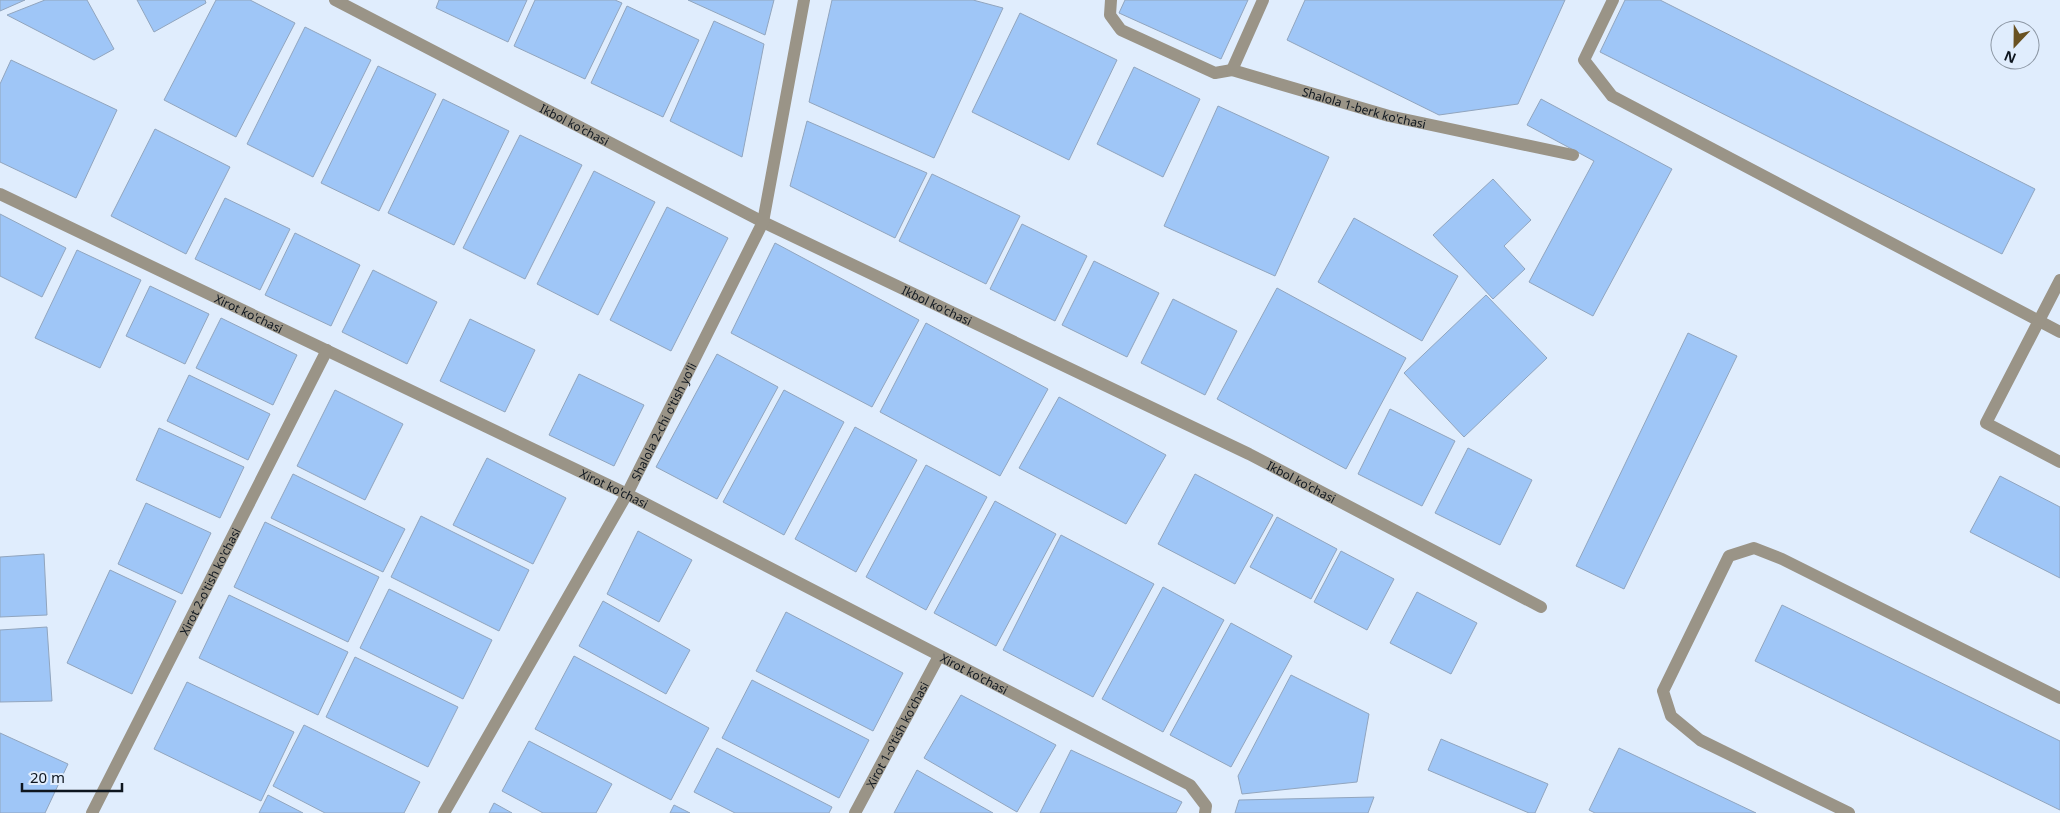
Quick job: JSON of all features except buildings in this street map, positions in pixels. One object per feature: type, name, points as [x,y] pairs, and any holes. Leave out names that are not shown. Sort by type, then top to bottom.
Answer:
[{"type":"street","name":"Ikbol ko'chasi","points":[[335,0],[763,222],[1249,454],[1541,607]]},
{"type":"street","name":"Shalola 2-chi o'tish yo'li","points":[[444,813],[627,494],[763,222],[804,0]]},
{"type":"street","name":"Shalola 1-berk ko'chasi","points":[[1111,0],[1110,14],[1121,30],[1215,73],[1232,70],[1389,116],[1573,155]]},
{"type":"street","points":[[1232,70],[1263,0]]},
{"type":"street","points":[[1613,0],[1584,60],[1612,96],[2060,332]]},
{"type":"street","name":"Xirot ko'chasi","points":[[0,194],[627,494],[1190,785],[1206,806],[1205,813]]},
{"type":"street","points":[[2060,280],[2040,322],[1986,423],[2060,462]]},
{"type":"street","name":"Xirot 2-o'tish ko'chasi","points":[[92,813],[327,350]]},
{"type":"street","points":[[1850,813],[1700,740],[1671,716],[1663,691],[1729,556],[1754,548],[1782,559],[2060,698]]},
{"type":"street","name":"Xirot 1-o'tish ko'chasi","points":[[855,813],[939,656]]}]
